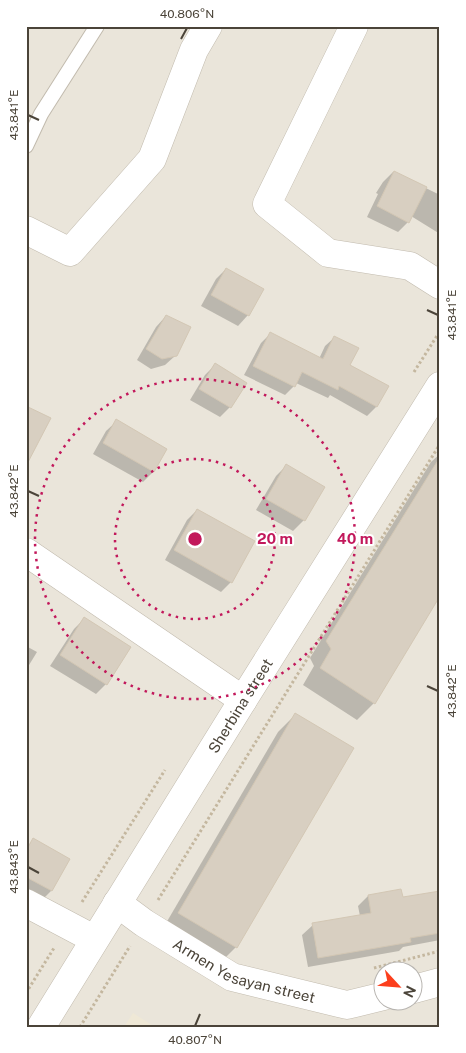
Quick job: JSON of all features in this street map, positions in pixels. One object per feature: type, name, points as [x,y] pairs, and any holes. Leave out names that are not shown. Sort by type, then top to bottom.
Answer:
[{"type":"street","points":[[26,230],[70,252],[152,159],[194,50],[208,26]]},
{"type":"street","points":[[354,26],[267,204],[328,253],[410,266],[440,285]]},
{"type":"street","name":"Sherbina street","points":[[41,1027],[94,939],[440,386]]},
{"type":"street","points":[[26,552],[243,700]]},
{"type":"street","name":"Armen Yesayan street","points":[[117,903],[144,923],[232,977],[347,1005],[374,998]]},
{"type":"street","points":[[26,904],[94,939]]},
{"type":"street","points":[[424,986],[440,982]]},
{"type":"lane","points":[[26,146],[41,114],[97,26]]},
{"type":"path","points":[[80,1027],[440,444]]},
{"type":"path","points":[[365,970],[440,951]]},
{"type":"shaded area","points":[[26,26],[440,26],[440,1027],[26,1027]]},
{"type":"shaded area","points":[[133,1013],[155,1027],[124,1027]]},
{"type":"building","points":[[394,171],[427,187],[409,223],[377,206]]},
{"type":"building","points":[[226,268],[264,289],[249,316],[211,295]]},
{"type":"building","points":[[166,315],[191,327],[177,356],[162,359],[146,349]]},
{"type":"building","points":[[270,332],[323,359],[334,336],[359,348],[350,365],[389,386],[377,407],[339,386],[338,390],[302,372],[295,387],[253,366]]},
{"type":"building","points":[[215,363],[247,383],[231,408],[199,389]]},
{"type":"building","points":[[26,406],[51,418],[26,466]]},
{"type":"building","points":[[116,419],[167,449],[154,472],[103,443]]},
{"type":"building","points":[[440,457],[440,596],[375,704],[320,668],[331,649],[326,641]]},
{"type":"building","points":[[286,464],[325,487],[305,521],[266,499]]},
{"type":"building","points":[[197,509],[255,541],[232,583],[174,550]]},
{"type":"building","points":[[84,617],[131,647],[107,685],[60,655]]},
{"type":"building","points":[[295,713],[354,748],[237,948],[178,913]]},
{"type":"building","points":[[33,838],[70,859],[52,891],[26,877],[26,851]]},
{"type":"building","points":[[401,889],[403,897],[440,891],[440,933],[410,938],[411,942],[318,958],[312,923],[371,913],[368,895]]}]
